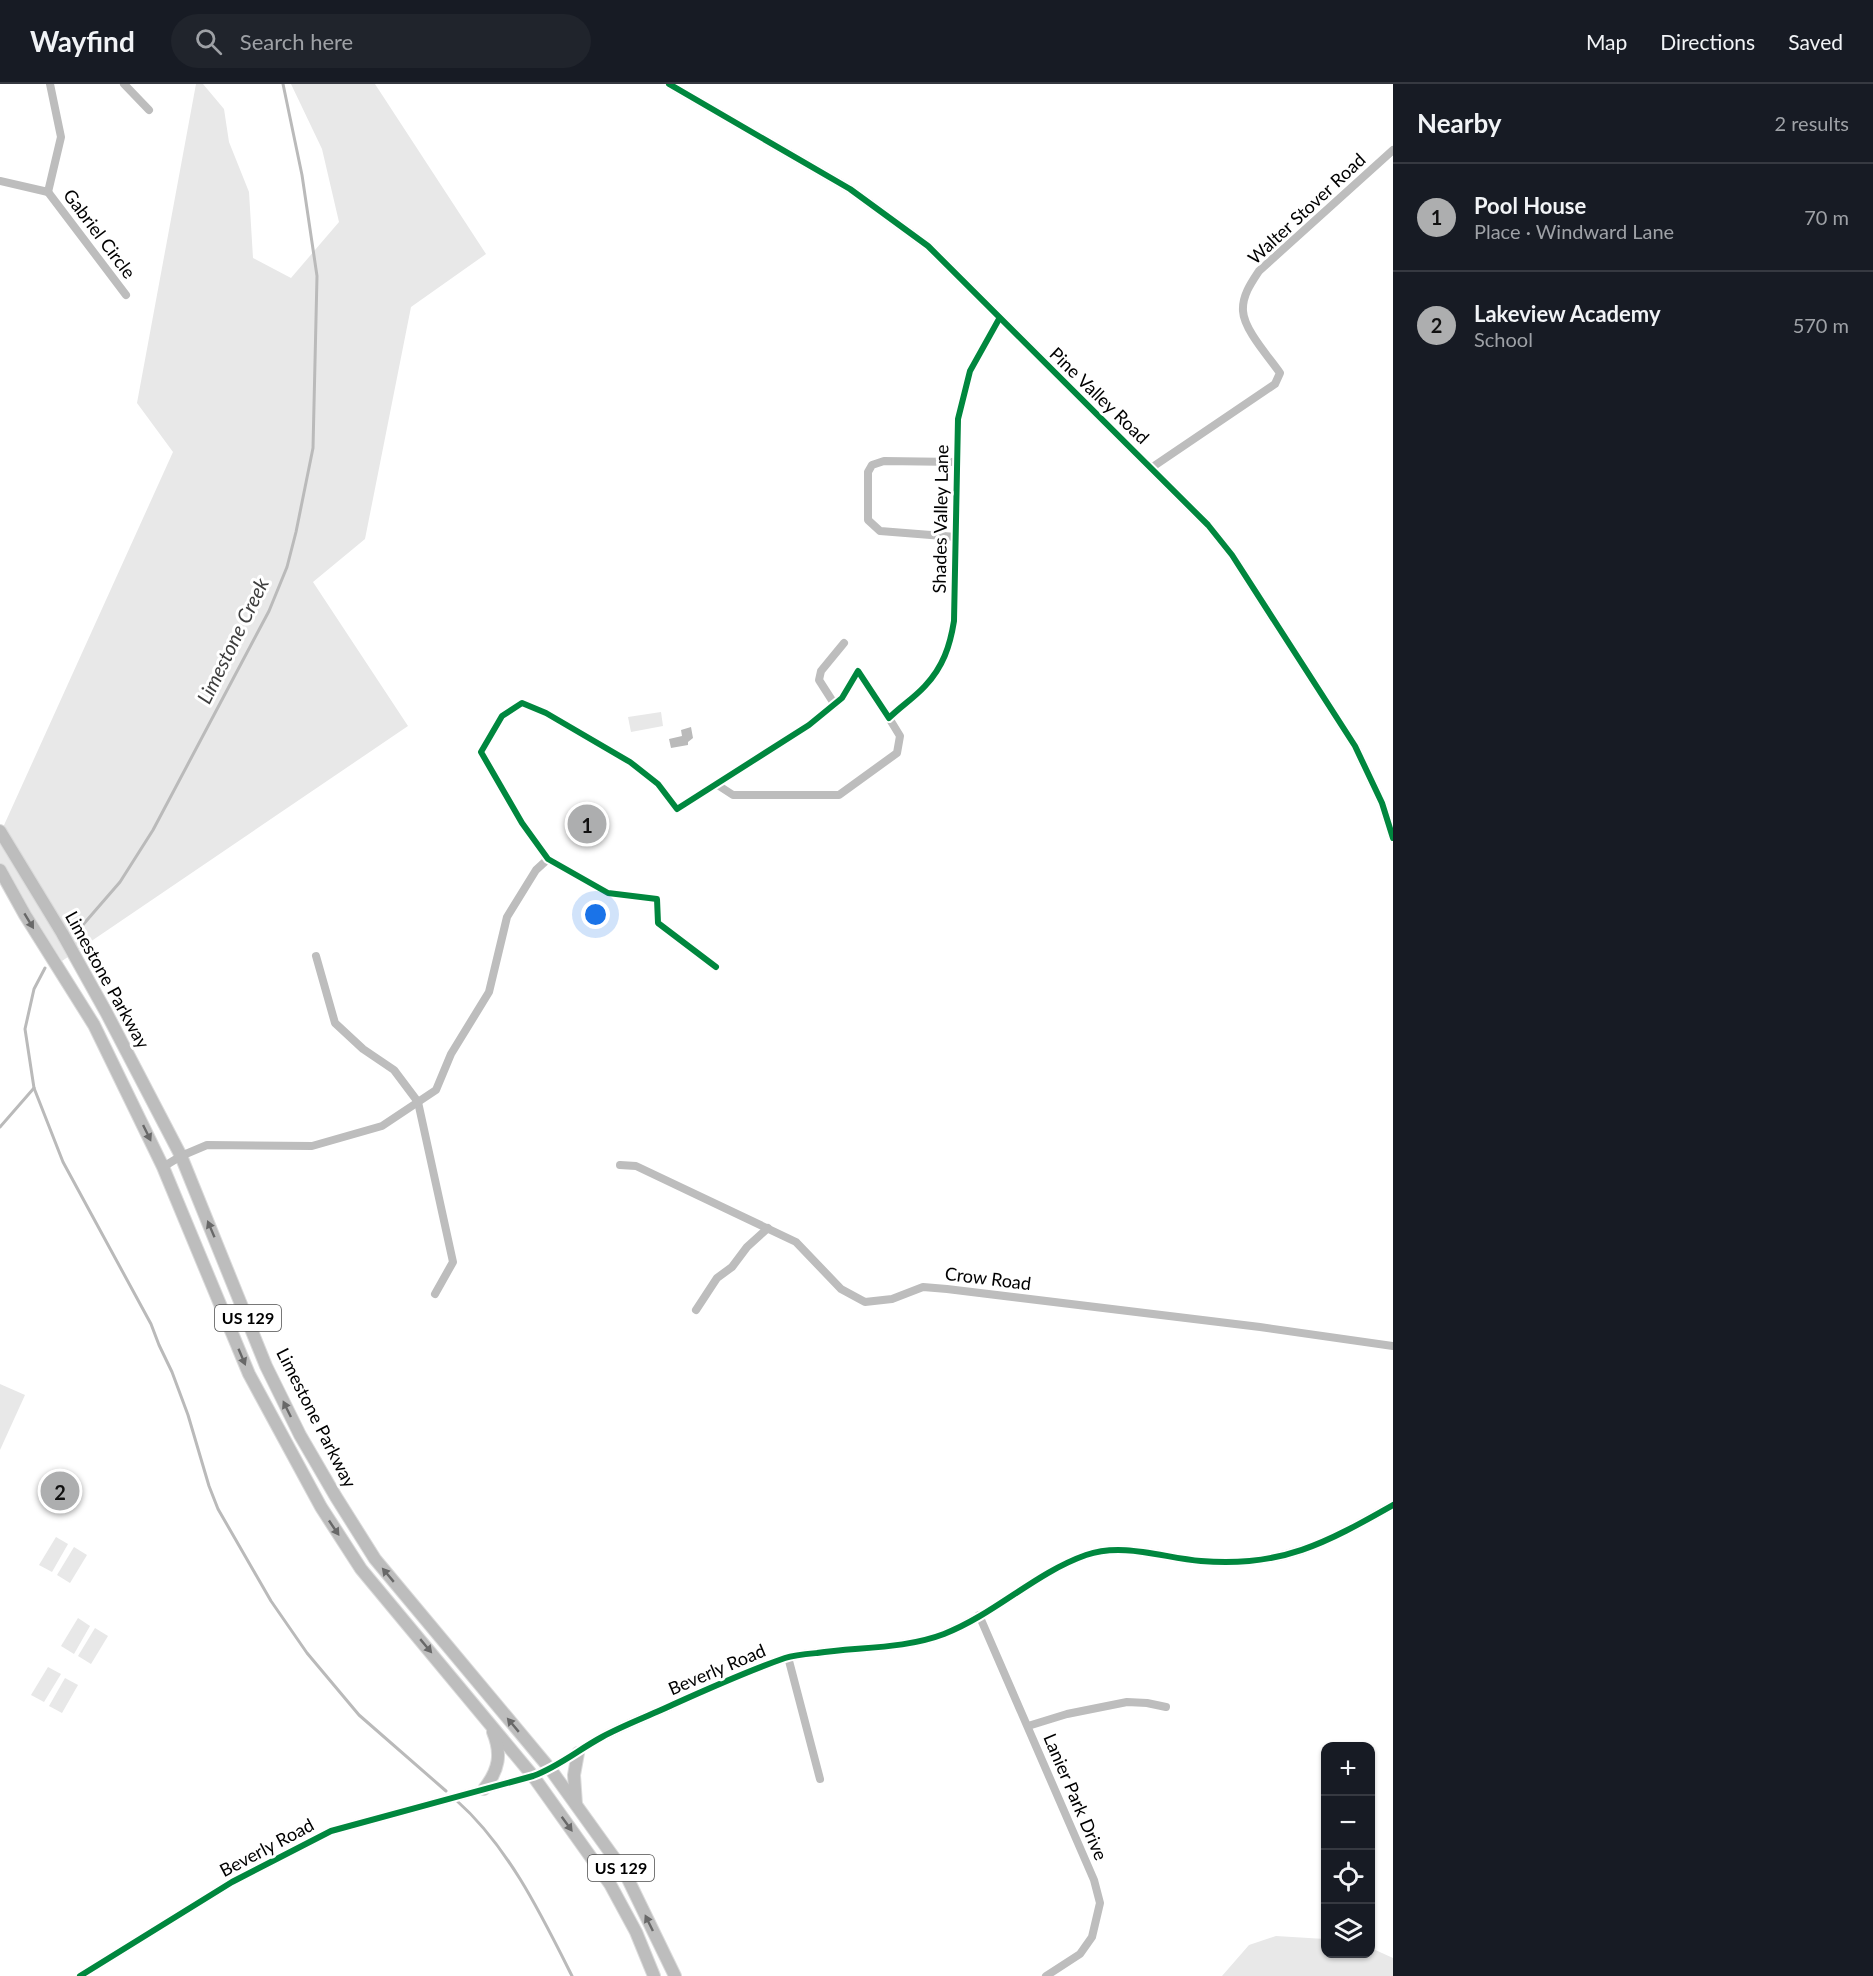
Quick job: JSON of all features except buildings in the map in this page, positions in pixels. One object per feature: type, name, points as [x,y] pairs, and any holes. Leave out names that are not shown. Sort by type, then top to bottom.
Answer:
[{"type":"main road","name":"Limestone Parkway","points":[[0,831],[62,933],[106,1012],[181,1156],[266,1366],[300,1435],[336,1497],[375,1559],[551,1770],[625,1873],[675,1976]]},
{"type":"main road","name":"Limestone Parkway","points":[[0,870],[25,915],[94,1025],[163,1167],[249,1374],[321,1507],[362,1569],[533,1776],[610,1884],[636,1932],[654,1976]]},
{"type":"main road","points":[[484,1789],[493,1779],[500,1754],[489,1723]]},
{"type":"main road","points":[[576,1805],[574,1775],[578,1753]]},
{"type":"street","name":"Gabriel Circle","points":[[48,192],[61,137],[50,84]]},
{"type":"street","points":[[124,84],[149,110]]},
{"type":"street","name":"Pine Valley Road","points":[[669,84],[850,189],[928,246],[1208,525],[1233,555],[1355,746],[1382,803],[1393,838]]},
{"type":"street","name":"Walter Stover Road","points":[[1152,468],[1275,384],[1280,373],[1248,328],[1243,311],[1247,290],[1259,271],[1393,150]]},
{"type":"street","name":"Gabriel Circle","points":[[0,181],[48,192],[126,295]]},
{"type":"street","name":"Shades Valley Lane","points":[[889,718],[925,686],[939,667],[950,646],[954,621],[958,419],[970,371],[999,319]]},
{"type":"street","points":[[956,537],[879,531],[868,520],[868,472],[872,465],[884,461],[957,462]]},
{"type":"street","points":[[835,705],[819,680],[821,671],[844,643]]},
{"type":"street","points":[[716,784],[733,795],[839,795],[897,753],[900,736],[858,671],[842,698],[809,725],[716,784],[677,809],[658,784],[630,762],[546,713],[522,703],[502,716],[481,752],[522,823],[548,859],[608,893],[657,899],[658,923],[716,968]]},
{"type":"street","points":[[163,1167],[207,1145],[312,1146],[382,1126],[436,1090],[451,1054],[489,992],[507,917],[536,870],[548,859]]},
{"type":"street","points":[[316,956],[335,1023],[363,1049],[394,1070],[418,1102],[453,1262],[435,1294]]},
{"type":"street","name":"Crow Road","points":[[620,1165],[636,1166],[796,1242],[841,1289],[865,1302],[892,1299],[923,1287],[1260,1327],[1393,1346]]},
{"type":"street","points":[[696,1310],[717,1278],[732,1267],[747,1247],[768,1228]]},
{"type":"street","name":"Beverly Road","points":[[80,1976],[232,1882],[331,1831],[551,1770],[602,1737],[711,1687],[788,1657],[911,1643],[947,1633],[1087,1554],[1119,1551],[1142,1552],[1201,1561],[1249,1562],[1271,1559],[1296,1553],[1324,1542],[1393,1505]]},
{"type":"street","name":"Lanier Park Drive","points":[[979,1615],[1094,1880],[1100,1903],[1092,1937],[1080,1954],[1046,1976]]},
{"type":"street","points":[[788,1657],[820,1779]]},
{"type":"street","points":[[1028,1726],[1067,1714],[1127,1702],[1166,1707]]},
{"type":"shaded area","points":[[196,84],[203,84],[224,109],[229,142],[249,192],[253,258],[291,278],[339,222],[322,149],[291,84],[375,84],[486,254],[411,307],[365,539],[313,582],[408,726],[62,961],[0,866],[0,834],[173,452],[137,403]]},
{"type":"shaded area","points":[[661,712],[663,726],[631,732],[628,717]]},
{"type":"shaded area","points":[[691,727],[693,738],[688,745],[671,748],[669,739],[682,736],[681,730]]},
{"type":"shaded area","points":[[0,1384],[25,1395],[0,1450]]},
{"type":"shaded area","points":[[56,1537],[68,1544],[52,1572],[39,1565]]},
{"type":"shaded area","points":[[74,1547],[87,1555],[70,1583],[57,1575]]},
{"type":"shaded area","points":[[78,1618],[90,1626],[74,1654],[61,1646]]},
{"type":"shaded area","points":[[95,1628],[108,1636],[91,1664],[78,1656]]},
{"type":"shaded area","points":[[48,1667],[61,1674],[44,1702],[31,1695]]},
{"type":"shaded area","points":[[65,1678],[78,1685],[62,1713],[49,1706]]},
{"type":"shaded area","points":[[1276,1936],[1321,1939],[1321,1958],[1375,1958],[1375,1950],[1393,1958],[1393,1976],[1222,1976],[1249,1945]]},
{"type":"waterway","name":"Limestone Creek","points":[[81,927],[120,882],[153,830],[269,611],[287,567],[296,532],[313,448],[317,276],[302,175],[283,84]]},
{"type":"waterway","points":[[45,968],[34,989],[25,1029],[34,1088],[63,1162],[151,1324],[172,1372],[218,1509],[271,1601],[307,1653],[359,1715],[446,1791]]},
{"type":"waterway","name":"Limestone Creek","points":[[0,1127],[34,1088]]},
{"type":"waterway","points":[[456,1800],[492,1838],[522,1882],[572,1976]]},
{"type":"cycle path","points":[[669,84],[850,189],[928,246],[1208,525],[1232,555],[1355,746],[1382,803],[1393,838]]},
{"type":"cycle path","points":[[716,967],[658,923],[657,899],[608,893],[548,859],[522,823],[481,752],[502,716],[522,703],[546,713],[630,762],[658,784],[677,809],[809,725],[842,698],[858,671],[889,718],[931,679],[945,656],[950,639],[954,621],[958,419],[970,371],[999,319]]},
{"type":"cycle path","points":[[80,1976],[232,1882],[331,1831],[533,1776],[616,1730],[785,1658],[897,1645],[944,1634],[981,1616],[1049,1572],[1100,1551],[1129,1550],[1201,1561],[1255,1561],[1302,1550],[1346,1531],[1393,1505]]},
{"type":"place","name":"Pool House","points":[[587,824]]},
{"type":"place","name":"Lakeview Academy","points":[[60,1491]]}]
